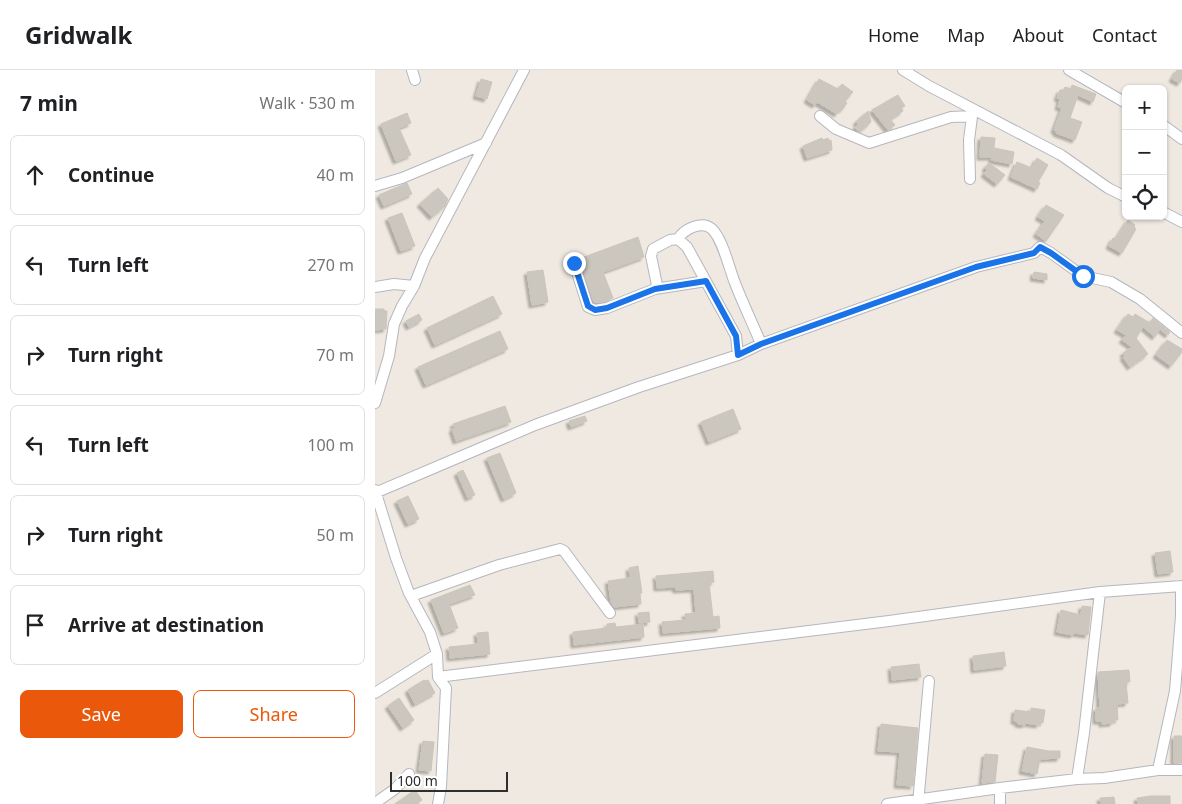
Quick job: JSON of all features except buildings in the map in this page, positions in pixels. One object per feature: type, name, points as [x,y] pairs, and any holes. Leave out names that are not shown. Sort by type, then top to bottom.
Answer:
[{"type":"street","points":[[412,70],[415,80]]},
{"type":"street","points":[[375,403],[389,356],[394,324],[402,306],[414,286],[425,258],[524,70]]},
{"type":"street","points":[[903,70],[973,112],[1061,154],[1108,188],[1122,195]]},
{"type":"street","points":[[1069,70],[1122,100]]},
{"type":"street","points":[[820,116],[836,129],[869,143],[973,112]]},
{"type":"street","points":[[970,179],[969,140],[973,112]]},
{"type":"street","points":[[1167,128],[1182,139]]},
{"type":"street","points":[[375,186],[402,178],[486,143]]},
{"type":"street","points":[[1167,214],[1182,222]]},
{"type":"street","points":[[678,239],[682,232],[693,227],[703,226],[711,228],[720,241],[761,344]]},
{"type":"street","points":[[655,289],[657,284],[651,256],[653,249],[670,240],[678,239],[687,247],[736,336],[738,355]]},
{"type":"street","points":[[438,804],[441,787],[446,688],[438,678],[437,654],[396,558],[375,492],[535,425],[738,355],[761,344],[976,267],[1034,253],[1040,247],[1083,276],[1111,282],[1140,298],[1182,333]]},
{"type":"street","points":[[574,263],[588,306],[595,310],[607,308],[655,289],[706,281]]},
{"type":"street","points":[[375,287],[394,284],[414,286]]},
{"type":"street","points":[[411,596],[499,565],[560,549],[564,551],[611,613]]},
{"type":"street","points":[[438,678],[889,621],[1100,592],[1181,586],[1181,616],[1175,691],[1158,770]]},
{"type":"street","points":[[1077,779],[1100,592]]},
{"type":"street","points":[[375,693],[437,654]]},
{"type":"street","points":[[919,802],[929,681]]},
{"type":"street","points":[[887,804],[919,802],[1000,788],[1077,779],[1104,778],[1158,770],[1182,770]]},
{"type":"street","points":[[375,803],[395,789],[409,774]]},
{"type":"street","points":[[1000,788],[1000,804]]},
{"type":"route","points":[[574,263],[583,296],[588,306],[595,310],[607,308],[655,289],[706,281],[736,336],[738,355],[761,344],[976,267],[1034,253],[1040,247],[1083,276]]}]
